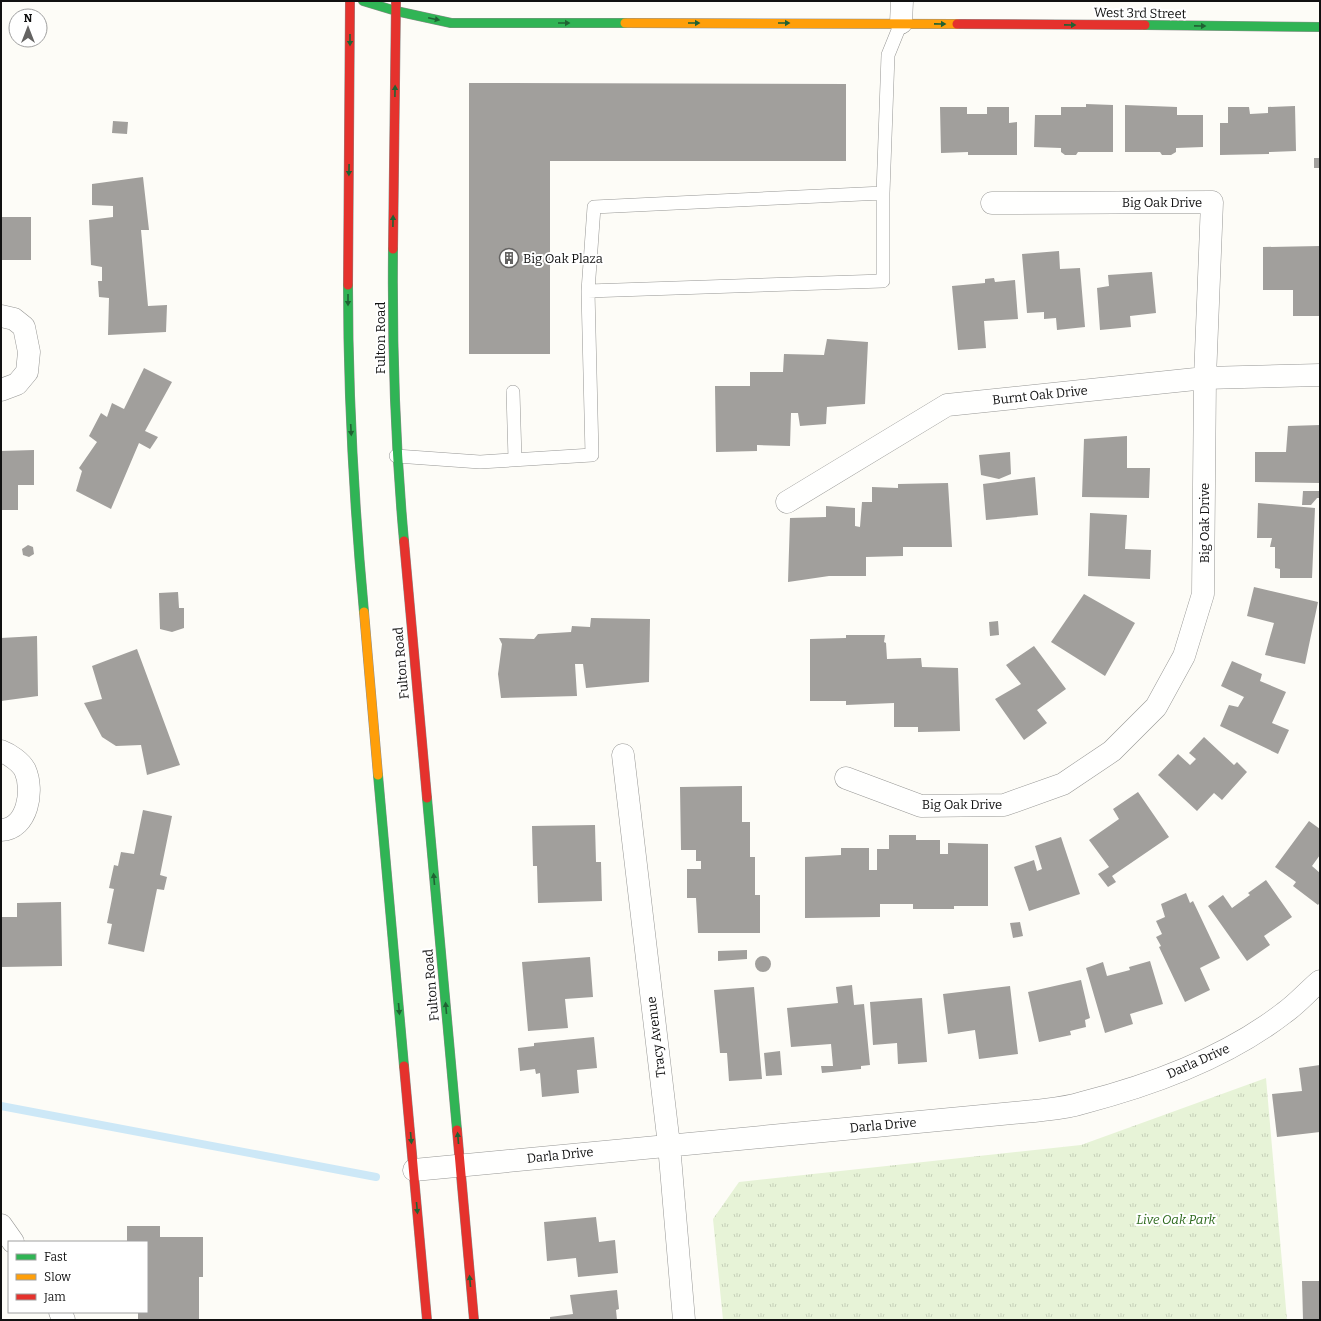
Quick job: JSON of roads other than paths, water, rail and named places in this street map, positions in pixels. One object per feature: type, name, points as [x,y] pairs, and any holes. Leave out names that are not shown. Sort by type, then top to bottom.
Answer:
[{"type":"main road","points":[[350,1],[348,324],[352,460],[358,550],[427,1320]]},
{"type":"main road","name":"West 3rd Street","points":[[363,1],[396,11],[451,23],[901,23],[1320,27]]},
{"type":"main road","name":"Fulton Road","points":[[396,1],[392,344],[396,456],[474,1320]]},
{"type":"street","points":[[901,23],[902,1]]},
{"type":"street","name":"Big Oak Drive","points":[[846,778],[921,806],[1004,805],[1064,784],[1112,751],[1156,707],[1184,656],[1203,594],[1205,378],[1212,202],[992,203]]},
{"type":"street","points":[[1,316],[14,319],[24,327],[29,352],[27,372],[17,384],[1,390]]},
{"type":"street","name":"Burnt Oak Drive","points":[[787,502],[947,405],[1205,378],[1320,375]]},
{"type":"street","points":[[1,751],[8,754],[24,769],[29,784],[27,809],[18,822],[7,830],[1,830]]},
{"type":"street","name":"Tracy Avenue","points":[[623,755],[669,1144],[684,1320]]},
{"type":"street","name":"Darla Drive","points":[[414,1170],[669,1144],[1034,1111],[1081,1104],[1133,1088],[1187,1068],[1235,1045],[1284,1013],[1320,981]]},
{"type":"street","points":[[1,1225],[12,1241]]},
{"type":"lane","points":[[588,291],[883,282],[883,192],[888,55],[901,23]]},
{"type":"lane","points":[[396,456],[480,462],[592,455],[588,291],[594,207],[883,192]]},
{"type":"lane","points":[[513,392],[515,459]]},
{"type":"waterway","points":[[1,1106],[376,1177]]},
{"type":"place","name":"Big Oak Plaza","points":[[509,258]]},
{"type":"park label","name":"Live Oak Park","points":[[1176,1219]]}]
